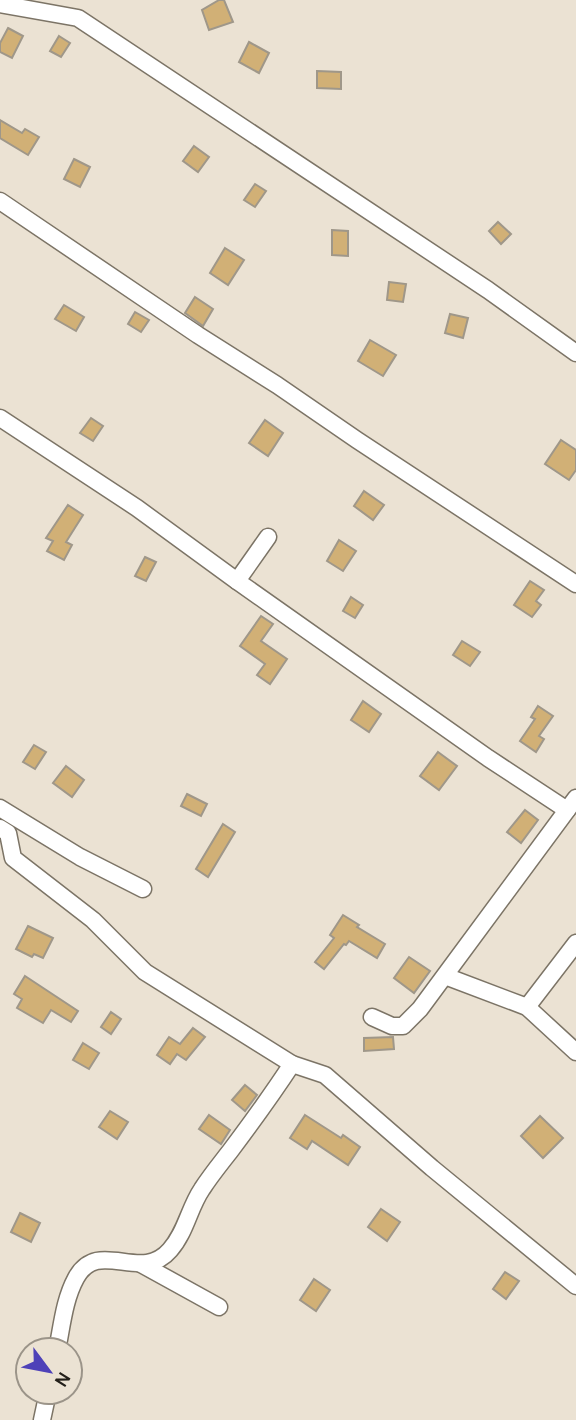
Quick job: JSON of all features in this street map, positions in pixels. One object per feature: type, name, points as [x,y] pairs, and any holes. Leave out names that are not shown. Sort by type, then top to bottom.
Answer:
[{"type":"street","points":[[0,4],[78,18],[488,290],[576,353]]},
{"type":"street","points":[[0,201],[576,584]]},
{"type":"street","points":[[0,418],[137,508],[488,758],[571,804],[420,1009],[403,1026],[392,1026],[372,1017]]},
{"type":"street","points":[[237,581],[268,537]]},
{"type":"street","points":[[0,808],[80,857],[143,889]]},
{"type":"street","points":[[0,828],[8,833],[13,858],[93,920],[145,972],[292,1064],[325,1075],[432,1168],[576,1286]]},
{"type":"street","points":[[527,1007],[576,943]]},
{"type":"street","points":[[444,976],[527,1007],[576,1052]]},
{"type":"street","points":[[60,1336],[69,1293],[78,1275],[90,1264],[101,1260],[151,1263],[168,1252],[182,1234],[202,1189],[292,1064]]},
{"type":"street","points":[[141,1264],[219,1307]]},
{"type":"building","points":[[224,0],[233,22],[209,30],[202,10]]},
{"type":"building","points":[[8,28],[23,36],[12,58],[0,52],[0,43]]},
{"type":"building","points":[[59,36],[70,43],[61,57],[50,51]]},
{"type":"building","points":[[249,42],[269,53],[259,73],[239,62]]},
{"type":"building","points":[[317,71],[341,72],[341,89],[317,88]]},
{"type":"building","points":[[0,120],[22,133],[25,129],[39,137],[28,155],[0,138]]},
{"type":"building","points":[[194,146],[209,157],[198,172],[183,161]]},
{"type":"building","points":[[74,159],[90,167],[80,187],[64,179]]},
{"type":"building","points":[[255,184],[266,191],[255,207],[244,200]]},
{"type":"building","points":[[498,222],[511,234],[501,244],[489,231]]},
{"type":"building","points":[[332,230],[348,231],[348,256],[332,255]]},
{"type":"building","points":[[225,248],[244,260],[228,285],[210,273]]},
{"type":"building","points":[[389,282],[406,284],[403,302],[387,300]]},
{"type":"building","points":[[195,297],[213,309],[203,326],[185,313]]},
{"type":"building","points":[[64,305],[84,317],[76,331],[55,319]]},
{"type":"building","points":[[135,312],[149,320],[141,332],[128,324]]},
{"type":"building","points":[[450,314],[468,318],[463,338],[445,333]]},
{"type":"building","points":[[370,340],[396,355],[383,376],[358,361]]},
{"type":"building","points":[[91,418],[103,426],[93,441],[80,433]]},
{"type":"building","points":[[265,420],[283,433],[268,456],[249,443]]},
{"type":"building","points":[[561,440],[576,450],[576,470],[569,480],[545,464]]},
{"type":"building","points":[[364,491],[384,505],[373,520],[354,506]]},
{"type":"building","points":[[68,505],[83,515],[66,542],[72,545],[64,560],[47,551],[53,541],[46,538]]},
{"type":"building","points":[[339,540],[356,551],[343,571],[327,561]]},
{"type":"building","points":[[145,557],[156,562],[146,581],[135,576]]},
{"type":"building","points":[[530,581],[544,590],[536,601],[541,605],[532,617],[514,605]]},
{"type":"building","points":[[351,597],[363,605],[355,618],[343,611]]},
{"type":"building","points":[[261,616],[273,624],[261,641],[287,659],[270,684],[257,675],[265,664],[240,646]]},
{"type":"building","points":[[462,641],[480,652],[470,666],[453,655]]},
{"type":"building","points":[[363,701],[381,714],[369,732],[351,720]]},
{"type":"building","points":[[538,706],[553,716],[539,736],[544,739],[536,752],[520,741],[535,719],[531,717]]},
{"type":"building","points":[[34,745],[46,752],[35,769],[23,762]]},
{"type":"building","points":[[438,752],[457,766],[439,790],[420,776]]},
{"type":"building","points":[[66,766],[84,780],[72,797],[53,783]]},
{"type":"building","points":[[187,794],[207,804],[201,816],[181,806]]},
{"type":"building","points":[[525,810],[538,820],[521,843],[507,832]]},
{"type":"building","points":[[223,824],[235,832],[208,877],[196,869]]},
{"type":"building","points":[[343,915],[385,944],[377,958],[349,941],[324,969],[315,962],[334,938],[330,935]]},
{"type":"building","points":[[28,926],[53,938],[43,958],[34,954],[32,957],[16,949]]},
{"type":"building","points":[[409,957],[430,971],[414,993],[394,978]]},
{"type":"building","points":[[25,976],[78,1011],[71,1022],[51,1010],[43,1023],[17,1008],[22,999],[14,994]]},
{"type":"building","points":[[111,1012],[121,1019],[111,1034],[101,1027]]},
{"type":"building","points":[[193,1028],[205,1037],[186,1060],[177,1054],[170,1064],[157,1055],[169,1037],[180,1044]]},
{"type":"building","points":[[393,1037],[394,1049],[364,1051],[364,1038]]},
{"type":"building","points":[[83,1043],[99,1053],[89,1069],[73,1060]]},
{"type":"building","points":[[245,1085],[257,1095],[245,1111],[232,1100]]},
{"type":"building","points":[[110,1111],[128,1122],[117,1139],[99,1127]]},
{"type":"building","points":[[209,1115],[230,1130],[221,1144],[199,1129]]},
{"type":"building","points":[[305,1115],[360,1147],[348,1165],[312,1141],[307,1149],[290,1138]]},
{"type":"building","points":[[540,1116],[563,1138],[543,1158],[521,1136]]},
{"type":"building","points":[[381,1209],[400,1222],[387,1241],[368,1227]]},
{"type":"building","points":[[20,1213],[40,1223],[31,1242],[11,1232]]},
{"type":"building","points":[[505,1272],[519,1281],[506,1299],[493,1289]]},
{"type":"building","points":[[314,1279],[330,1290],[316,1311],[300,1300]]}]
